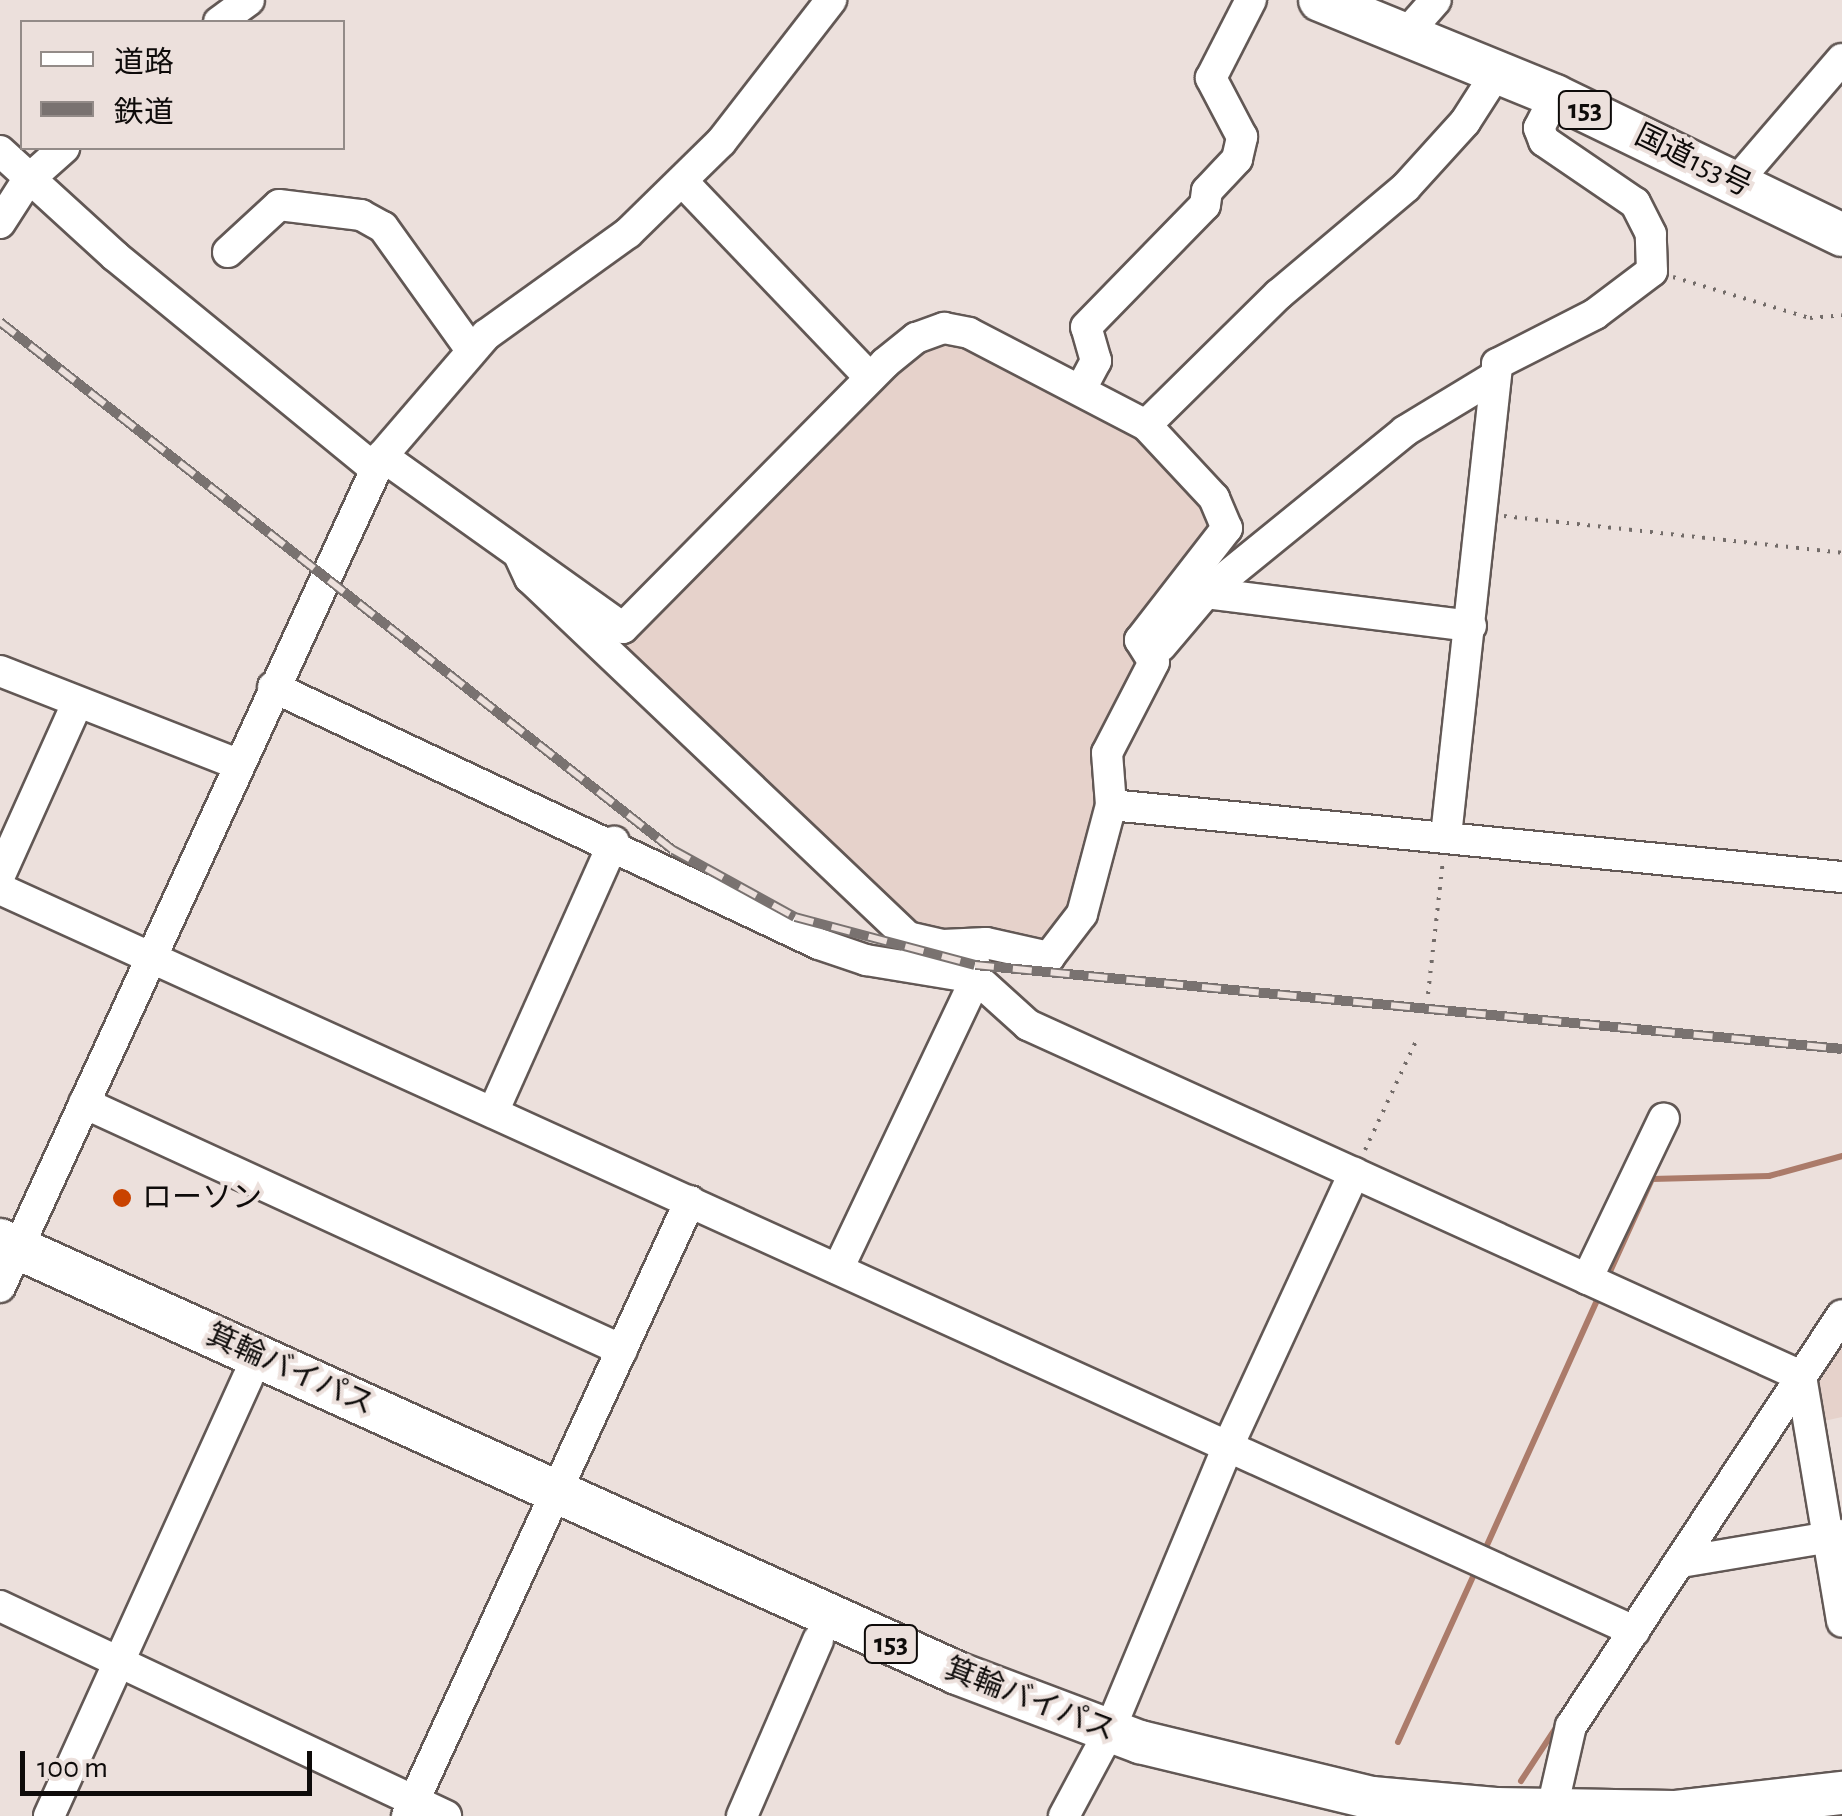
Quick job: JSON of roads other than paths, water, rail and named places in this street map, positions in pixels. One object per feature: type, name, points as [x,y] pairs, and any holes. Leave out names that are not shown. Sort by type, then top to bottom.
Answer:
[{"type":"highway","name":"国道153号","points":[[1320,0],[1555,96],[1842,235]]},
{"type":"highway","name":"箕輪バイパス","points":[[5,1261],[248,1378],[957,1673],[1100,1743],[1372,1798],[1551,1813],[1674,1812],[1842,1793]]},
{"type":"highway","name":"箕輪バイパス","points":[[5,1261],[555,1506],[818,1640],[1100,1743],[1322,1816]]},
{"type":"street","points":[[222,20],[249,0]]},
{"type":"street","points":[[5,1261],[152,958],[237,764],[378,463],[472,350],[536,294],[628,233],[721,142],[831,0]]},
{"type":"street","points":[[1081,390],[1096,361],[1086,326],[1205,206],[1208,191],[1237,159],[1242,137],[1211,78],[1251,0]]},
{"type":"street","points":[[1406,34],[1436,0]]},
{"type":"street","points":[[1737,181],[1842,58]]},
{"type":"street","points":[[1146,425],[1280,294],[1406,186],[1465,122],[1497,72]]},
{"type":"street","points":[[1446,836],[1496,364],[1595,314],[1652,271],[1650,234],[1635,203],[1544,142],[1539,128],[1555,96]]},
{"type":"street","points":[[0,223],[27,180],[62,150]]},
{"type":"street","points":[[0,152],[27,180],[378,463],[623,628],[870,378],[916,338],[944,328],[969,332],[1146,425],[1214,498],[1226,528],[1140,640],[1154,662]]},
{"type":"street","points":[[682,181],[870,378]]},
{"type":"street","points":[[228,252],[279,205],[361,215],[384,227],[472,350]]},
{"type":"street","points":[[520,557],[530,578],[882,919],[908,937],[1049,957],[1082,914],[1111,805],[1106,753],[1166,636],[1206,593],[1405,431],[1494,377]]},
{"type":"street","points":[[1206,593],[1471,626]]},
{"type":"street","points":[[0,671],[76,706],[237,764]]},
{"type":"street","points":[[273,687],[614,842],[818,944],[866,960],[976,978],[1028,1026],[1793,1372]]},
{"type":"street","points":[[0,876],[76,706]]},
{"type":"street","points":[[1111,805],[1842,877]]},
{"type":"street","points":[[494,1110],[614,842]]},
{"type":"street","points":[[0,889],[494,1110],[1626,1628]]},
{"type":"street","points":[[838,1269],[976,978],[973,944]]},
{"type":"street","points":[[84,1103],[622,1350]]},
{"type":"street","points":[[1599,1285],[1664,1118]]},
{"type":"street","points":[[1064,1816],[1354,1173]]},
{"type":"street","points":[[411,1808],[555,1506],[690,1200]]},
{"type":"street","points":[[1551,1813],[1571,1726],[1626,1628],[1680,1562],[1793,1372],[1842,1316]]},
{"type":"street","points":[[1793,1372],[1836,1536],[1842,1622]]},
{"type":"street","points":[[49,1816],[248,1378]]},
{"type":"street","points":[[1680,1562],[1836,1536]]},
{"type":"street","points":[[0,1606],[118,1660],[411,1808],[446,1816]]},
{"type":"street","points":[[742,1816],[818,1640]]},
{"type":"waterway","points":[[1608,1276],[1652,1179],[1769,1176],[1842,1156]]},
{"type":"waterway","points":[[1483,1554],[1601,1292]]},
{"type":"waterway","points":[[1398,1742],[1476,1570]]},
{"type":"waterway","points":[[1521,1781],[1557,1726]]},
{"type":"railway","points":[[0,322],[673,850],[795,917],[975,965],[1842,1049]]},
{"type":"place","name":"ローソン","points":[[122,1198]]}]
